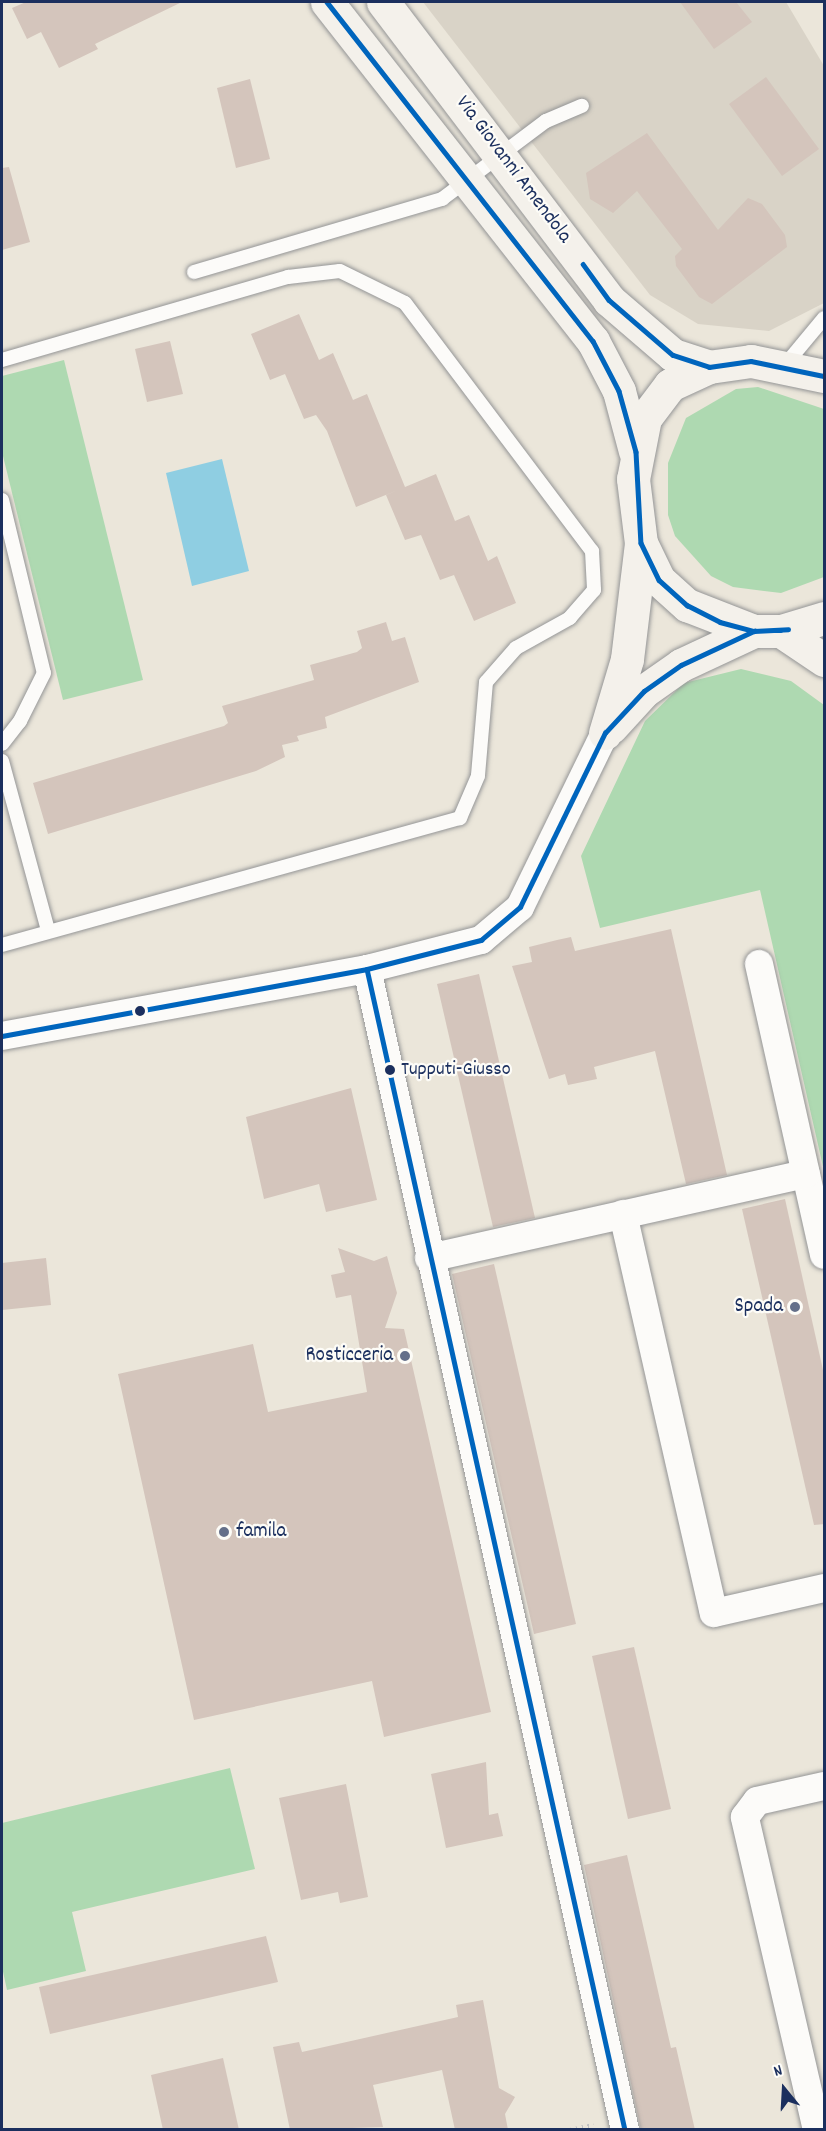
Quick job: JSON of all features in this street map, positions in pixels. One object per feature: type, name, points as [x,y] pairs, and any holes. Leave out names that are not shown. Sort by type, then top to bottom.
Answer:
[{"type":"main road","name":"Via Giovanni Amendola","points":[[327,2],[593,341],[619,391],[636,452],[641,543],[659,580],[687,605],[768,631],[825,660]]},
{"type":"main road","name":"Via Giovanni Amendola","points":[[383,2],[502,154],[609,300],[673,355],[710,367]]},
{"type":"main road","name":"Via Giovanni Amendola","points":[[636,452],[645,418],[670,384],[710,367],[751,361],[784,364],[825,376]]},
{"type":"main road","points":[[605,733],[627,659],[641,543]]},
{"type":"main road","points":[[605,733],[644,691],[681,665],[768,631],[825,618]]},
{"type":"street","points":[[2,1036],[367,969],[481,940],[520,907],[605,733]]},
{"type":"street","points":[[759,964],[825,1256]]},
{"type":"street","points":[[367,969],[429,1258],[625,2130]]},
{"type":"street","points":[[429,1258],[806,1174]]},
{"type":"street","points":[[623,1214],[714,1613],[825,1588]]},
{"type":"street","points":[[818,2130],[745,1817],[757,1801],[825,1786]]},
{"type":"lane","points":[[194,272],[442,199],[546,121],[582,106]]},
{"type":"lane","points":[[2,360],[288,277],[340,272],[405,303],[592,550],[594,590],[570,618],[516,648],[486,682],[478,776],[460,818],[48,930],[2,945]]},
{"type":"lane","points":[[784,364],[825,318]]},
{"type":"lane","points":[[2,500],[44,673],[20,721],[2,744]]},
{"type":"lane","points":[[2,760],[48,930]]},
{"type":"path","points":[[570,2130],[593,2125]]},
{"type":"shaded area","points":[[423,2],[786,2],[824,66],[824,303],[769,331],[698,324],[650,295]]},
{"type":"green space","points":[[64,360],[143,680],[63,700],[2,452],[2,376]]},
{"type":"green space","points":[[758,387],[824,409],[824,577],[781,593],[733,587],[711,576],[675,536],[668,515],[668,463],[686,418],[736,389]]},
{"type":"green space","points":[[741,669],[791,681],[824,705],[824,1171],[760,890],[600,928],[581,856],[645,721],[684,683]]},
{"type":"green space","points":[[230,1768],[255,1869],[72,1912],[86,1971],[7,1990],[2,1967],[2,1823]]},
{"type":"water","points":[[222,459],[249,571],[192,586],[166,473]]},
{"type":"building","points":[[26,2],[182,2],[95,44],[98,49],[59,68],[41,32],[27,39],[12,8]]},
{"type":"building","points":[[680,2],[736,2],[752,22],[714,49]]},
{"type":"building","points":[[766,77],[819,149],[782,176],[729,104]]},
{"type":"building","points":[[250,79],[270,159],[236,168],[217,88]]},
{"type":"building","points":[[647,133],[718,230],[748,198],[762,204],[785,235],[787,247],[712,304],[699,297],[676,266],[675,256],[682,249],[637,191],[613,213],[590,199],[586,173]]},
{"type":"building","points":[[9,167],[30,242],[2,250],[2,168]]},
{"type":"building","points":[[299,314],[319,360],[333,353],[353,400],[367,394],[405,487],[436,474],[455,521],[469,515],[488,561],[497,556],[516,603],[474,621],[454,575],[440,580],[421,535],[405,540],[386,495],[398,490],[356,507],[327,431],[316,415],[304,419],[285,374],[270,380],[251,334]]},
{"type":"building","points":[[170,341],[183,394],[147,402],[135,349]]},
{"type":"building","points":[[386,622],[392,641],[405,637],[419,682],[325,717],[327,728],[297,736],[299,741],[282,745],[285,757],[256,771],[48,834],[33,783],[224,726],[228,723],[222,706],[314,680],[310,665],[357,652],[362,648],[357,631]]},
{"type":"building","points":[[671,929],[727,1175],[686,1184],[655,1051],[594,1067],[597,1079],[568,1085],[565,1074],[549,1079],[512,966],[532,962],[529,947],[557,940],[571,937],[575,951]]},
{"type":"building","points":[[479,974],[535,1218],[493,1227],[437,984]]},
{"type":"building","points":[[351,1088],[377,1200],[326,1212],[319,1184],[264,1199],[246,1117]]},
{"type":"building","points":[[785,1199],[825,1379],[825,1524],[814,1525],[742,1209]]},
{"type":"building","points":[[338,1248],[374,1261],[387,1256],[397,1293],[385,1328],[404,1329],[491,1712],[384,1737],[372,1681],[194,1720],[118,1374],[253,1344],[268,1412],[367,1392],[351,1295],[336,1298],[331,1275],[345,1272]]},
{"type":"building","points":[[46,1258],[51,1305],[2,1310],[2,1263]]},
{"type":"building","points":[[494,1264],[576,1624],[534,1634],[452,1274]]},
{"type":"building","points":[[634,1647],[671,1809],[628,1819],[592,1656]]},
{"type":"building","points":[[486,1762],[489,1815],[498,1813],[503,1836],[446,1848],[431,1774]]},
{"type":"building","points":[[346,1784],[368,1897],[340,1903],[338,1892],[301,1900],[279,1798]]},
{"type":"building","points":[[627,1855],[671,2048],[676,2047],[695,2130],[641,2130],[584,1865]]},
{"type":"building","points":[[266,1936],[278,1982],[50,2034],[39,1987]]},
{"type":"building","points":[[483,2000],[499,2088],[515,2097],[505,2114],[508,2130],[455,2130],[442,2070],[373,2085],[383,2127],[290,2130],[273,2047],[299,2042],[302,2052],[458,2017],[456,2005]]},
{"type":"building","points":[[223,2058],[239,2130],[163,2130],[151,2075]]},
{"type":"transit line","points":[[327,2],[593,341],[619,391],[636,452],[641,543],[659,580],[687,605],[720,622],[754,631],[788,629]]},
{"type":"transit line","points":[[583,264],[609,300],[673,355],[709,367],[751,361],[824,376]]},
{"type":"transit line","points":[[2,1036],[367,969],[481,940],[520,907],[605,733],[644,691],[681,665],[754,631],[781,631]]},
{"type":"transit line","points":[[367,969],[625,2130]]},
{"type":"place","name":"Tupputi-Giusso","points":[[390,1070]]},
{"type":"place","name":"Spada","points":[[795,1307]]},
{"type":"place","name":"Rosticceria","points":[[405,1356]]},
{"type":"place","name":"famila","points":[[224,1532]]}]
